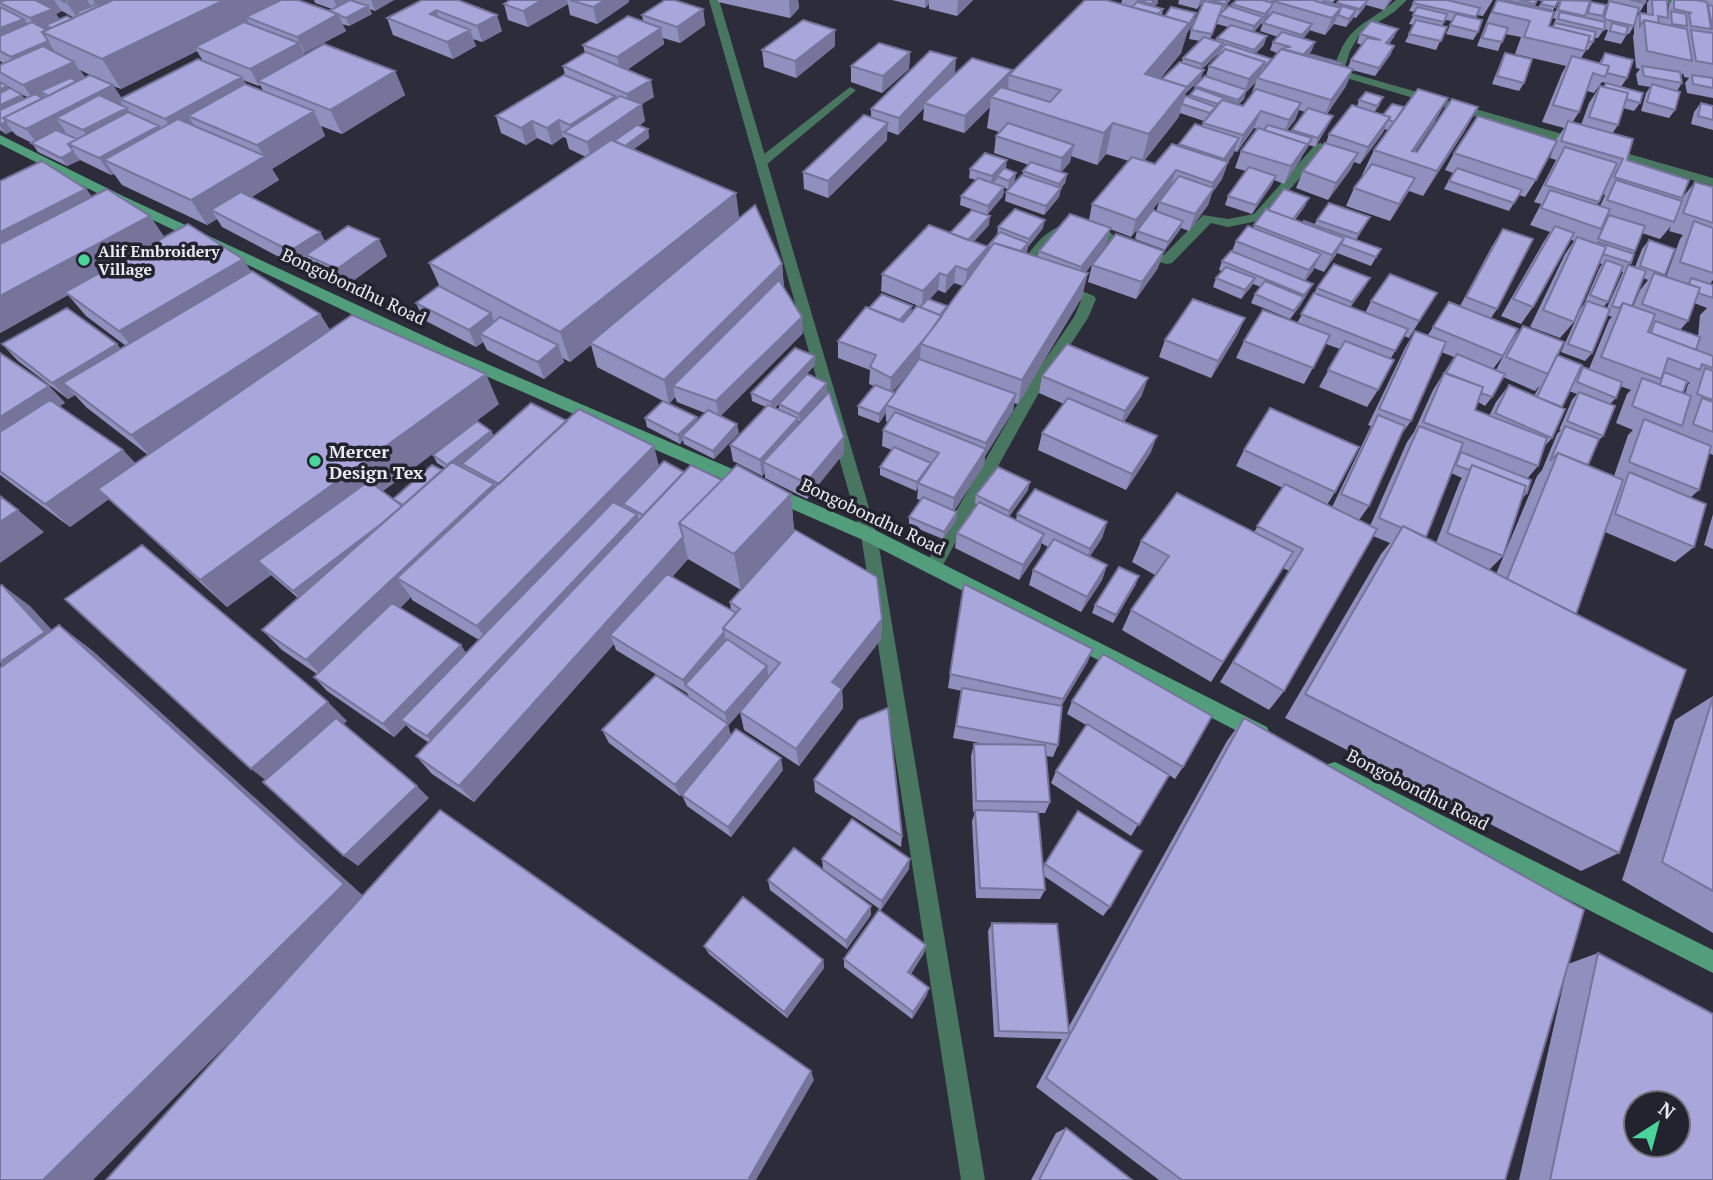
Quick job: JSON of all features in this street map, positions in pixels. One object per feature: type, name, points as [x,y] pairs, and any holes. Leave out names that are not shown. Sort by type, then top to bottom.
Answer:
[{"type":"street","points":[[714,0],[869,535],[973,1180]]},
{"type":"street","points":[[1402,0],[1387,14],[1359,27],[1346,42],[1339,68],[1347,75],[1713,182]]},
{"type":"street","points":[[1655,0],[1713,10]]},
{"type":"street","points":[[762,162],[850,90]]},
{"type":"street","name":"Bongobondhu Road","points":[[0,139],[121,200],[445,352],[869,535],[1280,743]]},
{"type":"street","points":[[933,567],[1035,386],[1081,318],[1089,299],[1022,271],[1034,254],[1055,233],[1072,226],[1098,230],[1122,248],[1167,260],[1209,218],[1228,223],[1258,217],[1320,147]]},
{"type":"street","name":"Bongobondhu Road","points":[[1317,761],[1713,962]]},
{"type":"building","points":[[6,0],[39,0],[37,1],[53,9],[30,18],[0,3]]},
{"type":"building","points":[[113,0],[224,0],[102,59],[42,32]]},
{"type":"building","points":[[281,0],[298,0],[338,14],[297,37],[246,17]]},
{"type":"building","points":[[350,0],[368,6],[346,18],[329,11]]},
{"type":"building","points":[[422,0],[458,0],[497,15],[477,26],[436,10],[430,14],[470,30],[447,42],[387,18]]},
{"type":"building","points":[[510,0],[542,0],[523,11],[504,4]]},
{"type":"building","points":[[570,0],[605,0],[593,7]]},
{"type":"building","points":[[665,0],[703,9],[677,27],[642,15]]},
{"type":"building","points":[[1085,0],[1106,0],[1189,23],[1145,74],[1187,87],[1149,134],[1113,123],[1104,133],[991,97],[1001,87],[1050,102],[1061,90],[1009,75]]},
{"type":"building","points":[[1137,0],[1154,0],[1151,4]]},
{"type":"building","points":[[1209,0],[1228,0],[1225,4]]},
{"type":"building","points":[[1237,0],[1273,3],[1265,14],[1232,4]]},
{"type":"building","points":[[1316,0],[1341,8],[1332,18],[1273,1]]},
{"type":"building","points":[[1339,0],[1368,0],[1360,9],[1337,3]]},
{"type":"building","points":[[1415,0],[1447,0],[1480,8],[1476,17],[1413,3]]},
{"type":"building","points":[[1497,0],[1554,12],[1549,26],[1590,36],[1585,51],[1524,37],[1530,21],[1492,12]]},
{"type":"building","points":[[1519,0],[1537,0],[1535,4]]},
{"type":"building","points":[[1543,0],[1559,0],[1555,7],[1541,4]]},
{"type":"building","points":[[1561,0],[1590,1],[1585,16],[1558,10]]},
{"type":"building","points":[[1652,0],[1667,0],[1668,18],[1658,16],[1659,23],[1644,20],[1640,26],[1640,13],[1653,15]]},
{"type":"building","points":[[1674,0],[1707,2],[1711,29],[1691,26],[1689,13],[1692,13],[1674,9]]},
{"type":"building","points":[[1204,1],[1223,5],[1212,34],[1191,30]]},
{"type":"building","points":[[1324,1],[1356,10],[1349,19],[1338,15],[1341,8],[1322,3]]},
{"type":"building","points":[[1506,1],[1551,10],[1551,11]]},
{"type":"building","points":[[1609,1],[1639,8],[1634,26],[1604,19]]},
{"type":"building","points":[[1137,2],[1163,9],[1158,14],[1132,7]]},
{"type":"building","points":[[1591,2],[1606,5],[1603,16],[1588,13]]},
{"type":"building","points":[[101,5],[81,14],[77,12]]},
{"type":"building","points":[[1708,5],[1713,6],[1713,30]]},
{"type":"building","points":[[1229,6],[1263,17],[1254,26],[1219,15]]},
{"type":"building","points":[[0,7],[24,19],[0,28]]},
{"type":"building","points":[[1171,7],[1196,13],[1189,24],[1165,16]]},
{"type":"building","points":[[1417,7],[1447,14],[1444,22],[1413,15]]},
{"type":"building","points":[[1671,11],[1686,14],[1687,26],[1672,24]]},
{"type":"building","points":[[1273,12],[1312,24],[1302,35],[1263,23]]},
{"type":"building","points":[[1560,12],[1605,22],[1604,30],[1558,19]]},
{"type":"building","points":[[1456,14],[1482,20],[1478,32],[1450,25]]},
{"type":"building","points":[[67,16],[72,19],[51,28],[46,25]]},
{"type":"building","points":[[628,16],[661,28],[617,57],[583,45]]},
{"type":"building","points":[[803,20],[835,30],[795,61],[762,50]]},
{"type":"building","points":[[1416,20],[1447,27],[1441,41],[1409,34]]},
{"type":"building","points":[[1644,20],[1687,29],[1692,61],[1647,51]]},
{"type":"building","points":[[1371,21],[1398,29],[1386,43],[1394,46],[1379,68],[1351,60],[1367,38],[1381,40],[1360,34]]},
{"type":"building","points":[[32,22],[47,30],[42,32],[48,41],[11,57],[0,51],[0,36]]},
{"type":"building","points":[[244,22],[299,43],[250,69],[195,47]]},
{"type":"building","points":[[1488,23],[1508,28],[1502,42],[1482,38]]},
{"type":"building","points":[[1555,23],[1596,32],[1593,42],[1588,41],[1590,36],[1553,27]]},
{"type":"building","points":[[1612,23],[1628,27],[1626,35],[1610,31]]},
{"type":"building","points":[[1231,25],[1267,36],[1254,50],[1217,38]]},
{"type":"building","points":[[1691,30],[1713,33],[1713,64],[1696,61]]},
{"type":"building","points":[[1282,32],[1315,42],[1305,53],[1342,63],[1340,65],[1284,49],[1291,47],[1273,42]]},
{"type":"building","points":[[1204,37],[1223,43],[1202,64],[1183,58]]},
{"type":"building","points":[[879,43],[910,52],[883,76],[851,66]]},
{"type":"building","points":[[324,44],[395,71],[330,110],[258,81]]},
{"type":"building","points":[[1226,44],[1272,59],[1263,66],[1265,62],[1225,49],[1222,53],[1219,51]]},
{"type":"building","points":[[43,46],[74,62],[23,85],[0,72],[0,65]]},
{"type":"building","points":[[1225,49],[1265,62],[1249,79],[1209,66]]},
{"type":"building","points":[[1281,49],[1353,69],[1331,100],[1257,78]]},
{"type":"building","points":[[930,51],[956,58],[899,118],[871,109]]},
{"type":"building","points":[[586,52],[651,80],[627,94],[563,66]]},
{"type":"building","points":[[1505,53],[1532,59],[1524,83],[1497,76]]},
{"type":"building","points":[[1605,53],[1633,60],[1627,78],[1607,73],[1609,66],[1601,64]]},
{"type":"building","points":[[1572,56],[1609,66],[1605,77],[1593,73],[1579,112],[1553,105]]},
{"type":"building","points":[[972,58],[1012,70],[965,116],[924,103]]},
{"type":"building","points":[[198,59],[242,77],[165,119],[120,99]]},
{"type":"building","points":[[1180,62],[1204,70],[1187,87],[1162,79]]},
{"type":"building","points":[[1642,66],[1680,72],[1682,83],[1644,76]]},
{"type":"building","points":[[90,75],[113,85],[26,129],[3,118]]},
{"type":"building","points":[[564,75],[615,96],[570,125],[559,120],[547,128],[532,121],[521,128],[496,116]]},
{"type":"building","points":[[1692,75],[1713,78],[1713,88],[1693,84]]},
{"type":"building","points":[[1205,76],[1247,90],[1238,100],[1195,86]]},
{"type":"building","points":[[70,78],[77,81],[48,96],[41,91]]},
{"type":"building","points":[[1606,83],[1643,93],[1640,103],[1626,99],[1628,93],[1604,87]]},
{"type":"building","points":[[245,84],[314,111],[257,145],[188,116]]},
{"type":"building","points":[[1652,84],[1680,92],[1675,110],[1647,102]]},
{"type":"building","points":[[1600,86],[1628,93],[1618,125],[1589,117]]},
{"type":"building","points":[[10,88],[22,95],[0,105],[0,93]]},
{"type":"building","points":[[1196,88],[1238,103],[1222,100],[1218,104],[1190,95]]},
{"type":"building","points":[[1256,89],[1301,103],[1289,120],[1261,111],[1243,135],[1203,123],[1222,100],[1243,106]]},
{"type":"building","points":[[1418,89],[1448,98],[1412,151],[1417,152],[1452,99],[1478,107],[1437,171],[1374,150]]},
{"type":"building","points":[[1366,92],[1383,97],[1377,106],[1359,100]]},
{"type":"building","points":[[35,94],[43,98],[3,118],[6,122],[0,124],[0,110]]},
{"type":"building","points":[[99,95],[127,108],[83,130],[56,118]]},
{"type":"building","points":[[620,96],[642,104],[587,142],[564,132]]},
{"type":"building","points":[[1186,96],[1216,107],[1210,113],[1182,104]]},
{"type":"building","points":[[1701,103],[1713,106],[1713,120],[1698,116]]},
{"type":"building","points":[[1392,104],[1404,107],[1394,122],[1383,115]]},
{"type":"building","points":[[1352,105],[1390,117],[1368,147],[1329,134]]},
{"type":"building","points":[[1308,108],[1333,116],[1318,138],[1292,130]]},
{"type":"building","points":[[128,112],[159,126],[99,158],[68,144]]},
{"type":"building","points":[[864,115],[888,123],[828,181],[803,172]]},
{"type":"building","points":[[1478,116],[1557,141],[1536,180],[1454,153]]},
{"type":"building","points":[[178,119],[265,156],[191,200],[104,160]]},
{"type":"building","points":[[1568,121],[1633,139],[1627,160],[1689,180],[1682,198],[1614,177],[1623,159],[1561,141]]},
{"type":"building","points":[[1008,123],[1074,145],[1062,158],[996,136]]},
{"type":"building","points":[[1195,124],[1239,138],[1224,159],[1179,144]]},
{"type":"building","points":[[637,125],[648,129],[625,146],[614,141]]},
{"type":"building","points":[[1268,125],[1312,138],[1304,150],[1307,144],[1264,130]]},
{"type":"building","points":[[1258,128],[1307,144],[1291,166],[1241,151]]},
{"type":"building","points":[[56,130],[77,139],[68,144],[73,151],[61,158],[31,143]]},
{"type":"building","points":[[611,140],[736,193],[560,332],[429,263]]},
{"type":"building","points":[[1325,143],[1358,153],[1336,183],[1303,171]]},
{"type":"building","points":[[1172,144],[1228,162],[1213,183],[1176,170],[1136,220],[1092,204],[1132,157],[1155,164]]},
{"type":"building","points":[[1565,147],[1617,163],[1599,202],[1545,185]]},
{"type":"building","points":[[985,153],[1007,160],[992,176],[970,169]]},
{"type":"building","points":[[42,161],[86,189],[0,232],[0,181]]},
{"type":"building","points":[[1031,162],[1067,174],[1059,184],[1023,171]]},
{"type":"building","points":[[1372,164],[1415,178],[1399,204],[1354,188]]},
{"type":"building","points":[[1249,167],[1276,176],[1256,205],[1228,196]]},
{"type":"building","points":[[1004,168],[1016,173],[1009,181],[997,176]]},
{"type":"building","points":[[1457,168],[1522,190],[1514,203],[1449,181]]},
{"type":"building","points":[[1022,175],[1061,188],[1046,206],[1006,192]]},
{"type":"building","points":[[1179,176],[1214,188],[1195,214],[1159,202]]},
{"type":"building","points":[[978,178],[1004,187],[988,206],[961,196]]},
{"type":"building","points":[[1616,180],[1682,201],[1674,222],[1607,200]]},
{"type":"building","points":[[1695,182],[1713,187],[1713,223],[1683,213]]},
{"type":"building","points":[[107,189],[150,216],[0,296],[0,244]]},
{"type":"building","points":[[1284,189],[1309,198],[1293,219],[1268,210]]},
{"type":"building","points":[[1550,190],[1610,209],[1601,229],[1541,208]]},
{"type":"building","points":[[241,192],[320,232],[290,251],[211,210]]},
{"type":"building","points":[[1329,203],[1370,217],[1358,234],[1317,220]]},
{"type":"building","points":[[755,205],[782,264],[664,380],[590,343]]},
{"type":"building","points":[[1015,209],[1045,220],[1029,239],[998,227]]},
{"type":"building","points":[[1266,209],[1344,238],[1332,255],[1254,225]]},
{"type":"building","points":[[972,210],[990,216],[968,240],[950,233]]},
{"type":"building","points":[[1153,210],[1183,221],[1168,242],[1137,231]]},
{"type":"building","points":[[1070,214],[1111,228],[1081,267],[1039,251]]},
{"type":"building","points":[[1609,215],[1645,226],[1635,251],[1598,239]]},
{"type":"building","points":[[1304,221],[1381,249],[1376,257],[1341,244],[1344,238],[1303,223]]},
{"type":"building","points":[[1694,221],[1713,228],[1713,273],[1680,262]]},
{"type":"building","points":[[188,224],[243,259],[119,331],[65,292]]},
{"type":"building","points":[[929,225],[988,247],[967,270],[956,266],[947,276],[940,273],[923,291],[882,274]]},
{"type":"building","points":[[348,226],[379,239],[337,269],[306,255]]},
{"type":"building","points":[[1248,226],[1321,254],[1309,270],[1236,241]]},
{"type":"building","points":[[1555,226],[1574,233],[1533,307],[1513,299]]},
{"type":"building","points":[[1503,229],[1533,239],[1497,309],[1466,297]]},
{"type":"building","points":[[1000,232],[1028,243],[1021,251],[994,243],[987,251],[987,247]]},
{"type":"building","points":[[1116,234],[1164,251],[1142,282],[1092,265]]},
{"type":"building","points":[[1577,237],[1606,247],[1574,322],[1543,310]]},
{"type":"building","points":[[1649,240],[1675,249],[1665,275],[1640,266]]},
{"type":"building","points":[[1598,242],[1634,254],[1631,263],[1603,254],[1606,247],[1597,244]]},
{"type":"building","points":[[994,243],[1088,273],[1022,380],[921,344]]},
{"type":"building","points":[[1231,251],[1313,284],[1304,295],[1222,261]]},
{"type":"building","points":[[1606,260],[1623,266],[1608,302],[1590,295]]},
{"type":"building","points":[[1334,264],[1370,278],[1352,302],[1317,288]]},
{"type":"building","points":[[1628,265],[1646,271],[1632,306],[1623,303],[1619,308],[1612,306]]},
{"type":"building","points":[[1226,267],[1255,278],[1245,290],[1216,278]]},
{"type":"building","points":[[252,271],[320,314],[131,435],[63,383]]},
{"type":"building","points":[[1654,273],[1700,288],[1688,321],[1642,304]]},
{"type":"building","points":[[1390,274],[1437,293],[1419,321],[1371,301]]},
{"type":"building","points":[[1691,278],[1713,285],[1713,298],[1698,293],[1700,288],[1689,284]]},
{"type":"building","points":[[779,280],[802,317],[716,401],[673,386]]},
{"type":"building","points":[[1265,281],[1304,297],[1294,311],[1255,294]]},
{"type":"building","points":[[439,286],[491,313],[469,330],[416,303]]},
{"type":"building","points":[[1314,293],[1408,329],[1395,351],[1301,314]]},
{"type":"building","points":[[882,294],[912,306],[900,320],[869,308]]},
{"type":"building","points":[[928,299],[947,306],[940,315],[920,307]]},
{"type":"building","points":[[1193,299],[1245,318],[1218,361],[1165,340]]},
{"type":"building","points":[[1587,301],[1610,309],[1592,353],[1568,344]]},
{"type":"building","points":[[1449,302],[1518,329],[1503,356],[1433,327]]},
{"type":"building","points":[[1623,303],[1655,314],[1648,332],[1713,356],[1713,368],[1702,364],[1700,370],[1668,358],[1661,379],[1601,357]]},
{"type":"building","points":[[917,306],[942,316],[891,378],[870,367],[876,355],[838,341],[866,307],[903,322]]},
{"type":"building","points":[[67,308],[117,344],[52,383],[2,344]]},
{"type":"building","points":[[1263,310],[1330,335],[1313,368],[1244,341]]},
{"type":"building","name":"Mercer Design Tex","points":[[352,315],[486,374],[200,580],[98,489]]},
{"type":"building","points":[[500,317],[558,345],[538,362],[480,334]]},
{"type":"building","points":[[1655,321],[1700,337],[1696,350],[1651,333]]},
{"type":"building","points":[[1523,326],[1564,342],[1548,374],[1506,357]]},
{"type":"building","points":[[1415,331],[1446,342],[1411,421],[1379,409]]},
{"type":"building","points":[[1345,341],[1394,360],[1378,390],[1328,370]]},
{"type":"building","points":[[1067,344],[1148,378],[1125,411],[1042,376]]},
{"type":"building","points":[[795,348],[815,356],[771,402],[751,393]]},
{"type":"building","points":[[0,353],[49,386],[0,417]]},
{"type":"building","points":[[1457,354],[1505,374],[1492,397],[1481,393],[1483,387],[1446,373]]},
{"type":"building","points":[[1557,355],[1582,365],[1562,407],[1537,397]]},
{"type":"building","points":[[919,359],[1016,394],[986,443],[886,405]]},
{"type":"building","points":[[1583,367],[1622,382],[1616,398],[1577,382]]},
{"type":"building","points":[[1705,368],[1713,371],[1713,400],[1697,394]]},
{"type":"building","points":[[1664,372],[1687,381],[1683,393],[1660,385]]},
{"type":"building","points":[[1444,373],[1483,387],[1475,410],[1547,438],[1538,466],[1423,422]]},
{"type":"building","points":[[807,374],[827,383],[799,414],[779,404]]},
{"type":"building","points":[[1642,378],[1691,396],[1682,426],[1632,406]]},
{"type":"building","points":[[875,385],[895,393],[879,414],[858,406]]},
{"type":"building","points":[[1509,385],[1565,409],[1552,438],[1495,413]]},
{"type":"building","points":[[829,392],[844,437],[806,483],[763,462]]},
{"type":"building","points":[[1579,392],[1615,406],[1603,436],[1567,421]]},
{"type":"building","points":[[1068,398],[1157,436],[1132,474],[1042,433]]},
{"type":"building","points":[[1702,398],[1713,402],[1713,432],[1693,424]]},
{"type":"building","points":[[50,400],[123,450],[45,504],[0,471],[0,432]]},
{"type":"building","points":[[663,401],[697,417],[678,435],[645,418]]},
{"type":"building","points":[[531,403],[567,421],[499,484],[462,464]]},
{"type":"building","points":[[768,405],[798,418],[760,460],[730,445]]},
{"type":"building","points":[[1270,408],[1359,447],[1335,492],[1244,450]]},
{"type":"building","points":[[579,409],[654,446],[477,626],[397,578]]},
{"type":"building","points":[[708,410],[737,424],[713,451],[682,436]]},
{"type":"building","points":[[895,412],[986,449],[954,498],[918,483],[939,453],[883,430]]},
{"type":"building","points":[[1378,415],[1405,426],[1369,506],[1341,494]]},
{"type":"building","points":[[1644,419],[1711,446],[1699,490],[1629,462]]},
{"type":"building","points":[[477,421],[491,431],[447,465],[433,455]]},
{"type":"building","points":[[1419,426],[1463,443],[1426,537],[1379,518]]},
{"type":"building","points":[[1565,426],[1599,439],[1588,465],[1558,453],[1550,461]]},
{"type":"building","points":[[894,447],[931,463],[917,482],[880,467]]},
{"type":"building","points":[[1461,452],[1531,480],[1527,493],[1524,491],[1526,486],[1472,465],[1469,470],[1456,465]]},
{"type":"building","points":[[1558,453],[1623,480],[1576,614],[1507,579]]},
{"type":"building","points":[[664,461],[684,472],[643,515],[623,504]]},
{"type":"building","points":[[452,462],[494,484],[306,660],[262,630]]},
{"type":"building","points":[[432,465],[442,470],[403,505],[393,499]]},
{"type":"building","points":[[691,465],[722,480],[679,523],[683,537],[459,786],[416,756]]},
{"type":"building","points":[[737,465],[791,494],[734,554],[679,523]]},
{"type":"building","points":[[1472,465],[1526,486],[1503,556],[1447,533]]},
{"type":"building","points":[[998,467],[1030,482],[1009,511],[976,495]]},
{"type":"building","points":[[1629,472],[1706,504],[1694,547],[1615,514]]},
{"type":"building","points":[[369,481],[402,506],[293,591],[258,561]]},
{"type":"building","points":[[1285,484],[1377,529],[1284,691],[1233,662],[1303,549],[1257,526]]},
{"type":"building","points":[[1035,489],[1107,522],[1090,549],[1017,514]]},
{"type":"building","points":[[1177,493],[1293,552],[1223,662],[1131,610],[1169,556],[1141,541]]},
{"type":"building","points":[[0,496],[18,510],[0,522]]},
{"type":"building","points":[[923,497],[957,512],[944,532],[909,517]]},
{"type":"building","points":[[613,502],[637,514],[427,736],[401,720]]},
{"type":"building","points":[[979,502],[1044,534],[1023,565],[957,533]]},
{"type":"building","points":[[1403,526],[1686,670],[1619,853],[1305,694]]},
{"type":"building","points":[[795,530],[877,577],[882,619],[832,682],[842,689],[796,749],[740,712],[780,663],[723,628],[740,609],[730,602]]},
{"type":"building","points":[[1054,539],[1107,565],[1087,597],[1033,570]]},
{"type":"building","points":[[142,545],[328,702],[251,769],[65,599]]},
{"type":"building","points":[[1119,567],[1139,576],[1116,615],[1095,605]]},
{"type":"building","points":[[667,574],[736,613],[723,628],[724,632],[683,680],[610,635]]},
{"type":"building","points":[[964,584],[1093,649],[1063,699],[950,674]]},
{"type":"building","points":[[2,585],[45,632],[0,662],[0,586]]},
{"type":"building","points":[[392,603],[461,645],[383,724],[314,677]]},
{"type":"building","points":[[59,625],[344,884],[43,1180],[0,1180],[0,668]]},
{"type":"building","points":[[727,639],[767,666],[725,713],[685,685]]},
{"type":"building","points":[[1103,654],[1212,716],[1183,767],[1072,701]]},
{"type":"building","points":[[656,675],[728,724],[675,785],[602,730]]},
{"type":"building","points":[[962,688],[1062,706],[1058,745],[956,726]]},
{"type":"building","points":[[1713,697],[1713,891],[1662,862]]},
{"type":"building","points":[[888,708],[902,836],[814,780],[859,720]]},
{"type":"building","points":[[336,718],[417,786],[344,856],[263,782]]},
{"type":"building","points":[[1244,718],[1584,910],[1505,1180],[1182,1180],[1046,1078]]},
{"type":"building","points":[[1087,724],[1169,775],[1139,825],[1056,771]]},
{"type":"building","points":[[736,729],[781,758],[728,827],[682,795]]},
{"type":"building","points":[[974,744],[1045,745],[1050,802],[976,801]]},
{"type":"building","points":[[440,810],[811,1071],[748,1180],[106,1180]]},
{"type":"building","points":[[975,810],[1038,812],[1045,890],[980,888]]},
{"type":"building","points":[[1078,811],[1142,851],[1110,907],[1045,864]]},
{"type":"building","points":[[852,819],[910,859],[882,901],[822,859]]},
{"type":"building","points":[[794,848],[871,906],[846,941],[768,880]]},
{"type":"building","points":[[743,897],[823,960],[784,1012],[704,946]]},
{"type":"building","points":[[879,910],[926,945],[908,972],[929,988],[913,1012],[844,959]]},
{"type":"building","points":[[992,923],[1057,924],[1069,1033],[999,1031]]},
{"type":"building","points":[[1598,953],[1713,1014],[1713,1180],[1550,1180]]},
{"type":"building","points":[[1066,1128],[1132,1180],[1039,1180]]},
{"type":"place","name":"Alif Embroidery Village","points":[[84,260]]},
{"type":"place","name":"Mercer Design Tex","points":[[315,461]]}]
